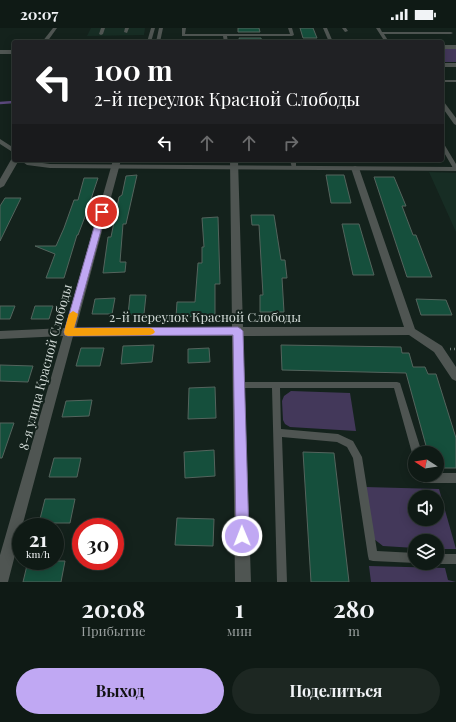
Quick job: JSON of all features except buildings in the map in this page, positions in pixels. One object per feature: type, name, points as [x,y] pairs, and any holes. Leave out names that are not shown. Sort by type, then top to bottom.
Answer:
[{"type":"street","points":[[45,40],[54,28]]},
{"type":"street","points":[[150,40],[153,28]]},
{"type":"street","points":[[325,28],[330,40]]},
{"type":"street","points":[[444,47],[456,47]]},
{"type":"street","points":[[0,52],[12,52]]},
{"type":"street","points":[[444,65],[456,65]]},
{"type":"street","points":[[444,106],[456,123]]},
{"type":"street","points":[[0,140],[12,149]]},
{"type":"street","points":[[0,186],[14,162]]},
{"type":"street","points":[[28,162],[43,166],[116,163],[234,163],[293,164],[355,168],[456,168]]},
{"type":"street","name":"8-я улица Красной Слободы","points":[[0,582],[116,163]]},
{"type":"street","points":[[234,163],[243,582]]},
{"type":"street","points":[[355,168],[410,331],[438,349],[456,376]]},
{"type":"street","name":"2-й переулок Красной Слободы","points":[[0,335],[68,332],[410,331]]},
{"type":"lane","points":[[101,34],[104,28]]},
{"type":"lane","points":[[126,32],[127,28]]},
{"type":"lane","points":[[158,40],[161,28]]},
{"type":"lane","points":[[184,28],[183,35],[226,35],[279,39],[292,35],[290,28]]},
{"type":"lane","points":[[378,28],[386,40]]},
{"type":"lane","points":[[381,33],[451,33]]},
{"type":"lane","points":[[226,35],[226,40]]},
{"type":"lane","points":[[444,81],[456,81]]},
{"type":"lane","points":[[444,148],[456,168]]},
{"type":"lane","points":[[239,385],[397,384],[415,446]]},
{"type":"lane","points":[[276,385],[282,582]]},
{"type":"lane","points":[[277,433],[338,438],[350,444],[357,457],[373,556],[408,558]]},
{"type":"lane","points":[[444,478],[456,478]]},
{"type":"lane","points":[[444,558],[456,559]]},
{"type":"shaded area","points":[[91,28],[145,28],[144,35],[87,36]]},
{"type":"shaded area","points":[[444,49],[456,49],[456,62],[444,62]]},
{"type":"shaded area","points":[[429,172],[456,173],[456,232]]},
{"type":"shaded area","points":[[291,391],[350,393],[356,431],[290,427],[285,424],[283,420],[282,401],[284,396]]},
{"type":"shaded area","points":[[365,487],[439,489],[408,490],[408,526],[444,526],[444,507],[456,549],[444,549],[444,534],[408,534],[408,548],[383,546],[374,539]]},
{"type":"shaded area","points":[[369,566],[408,567],[408,570],[444,570],[445,568],[448,580],[456,582],[371,582]]},
{"type":"waterway","points":[[0,103],[12,102]]},
{"type":"slow traffic","points":[[73,314],[68,332],[150,332]]},
{"type":"route","points":[[102,212],[68,332],[238,331],[242,536]]}]
